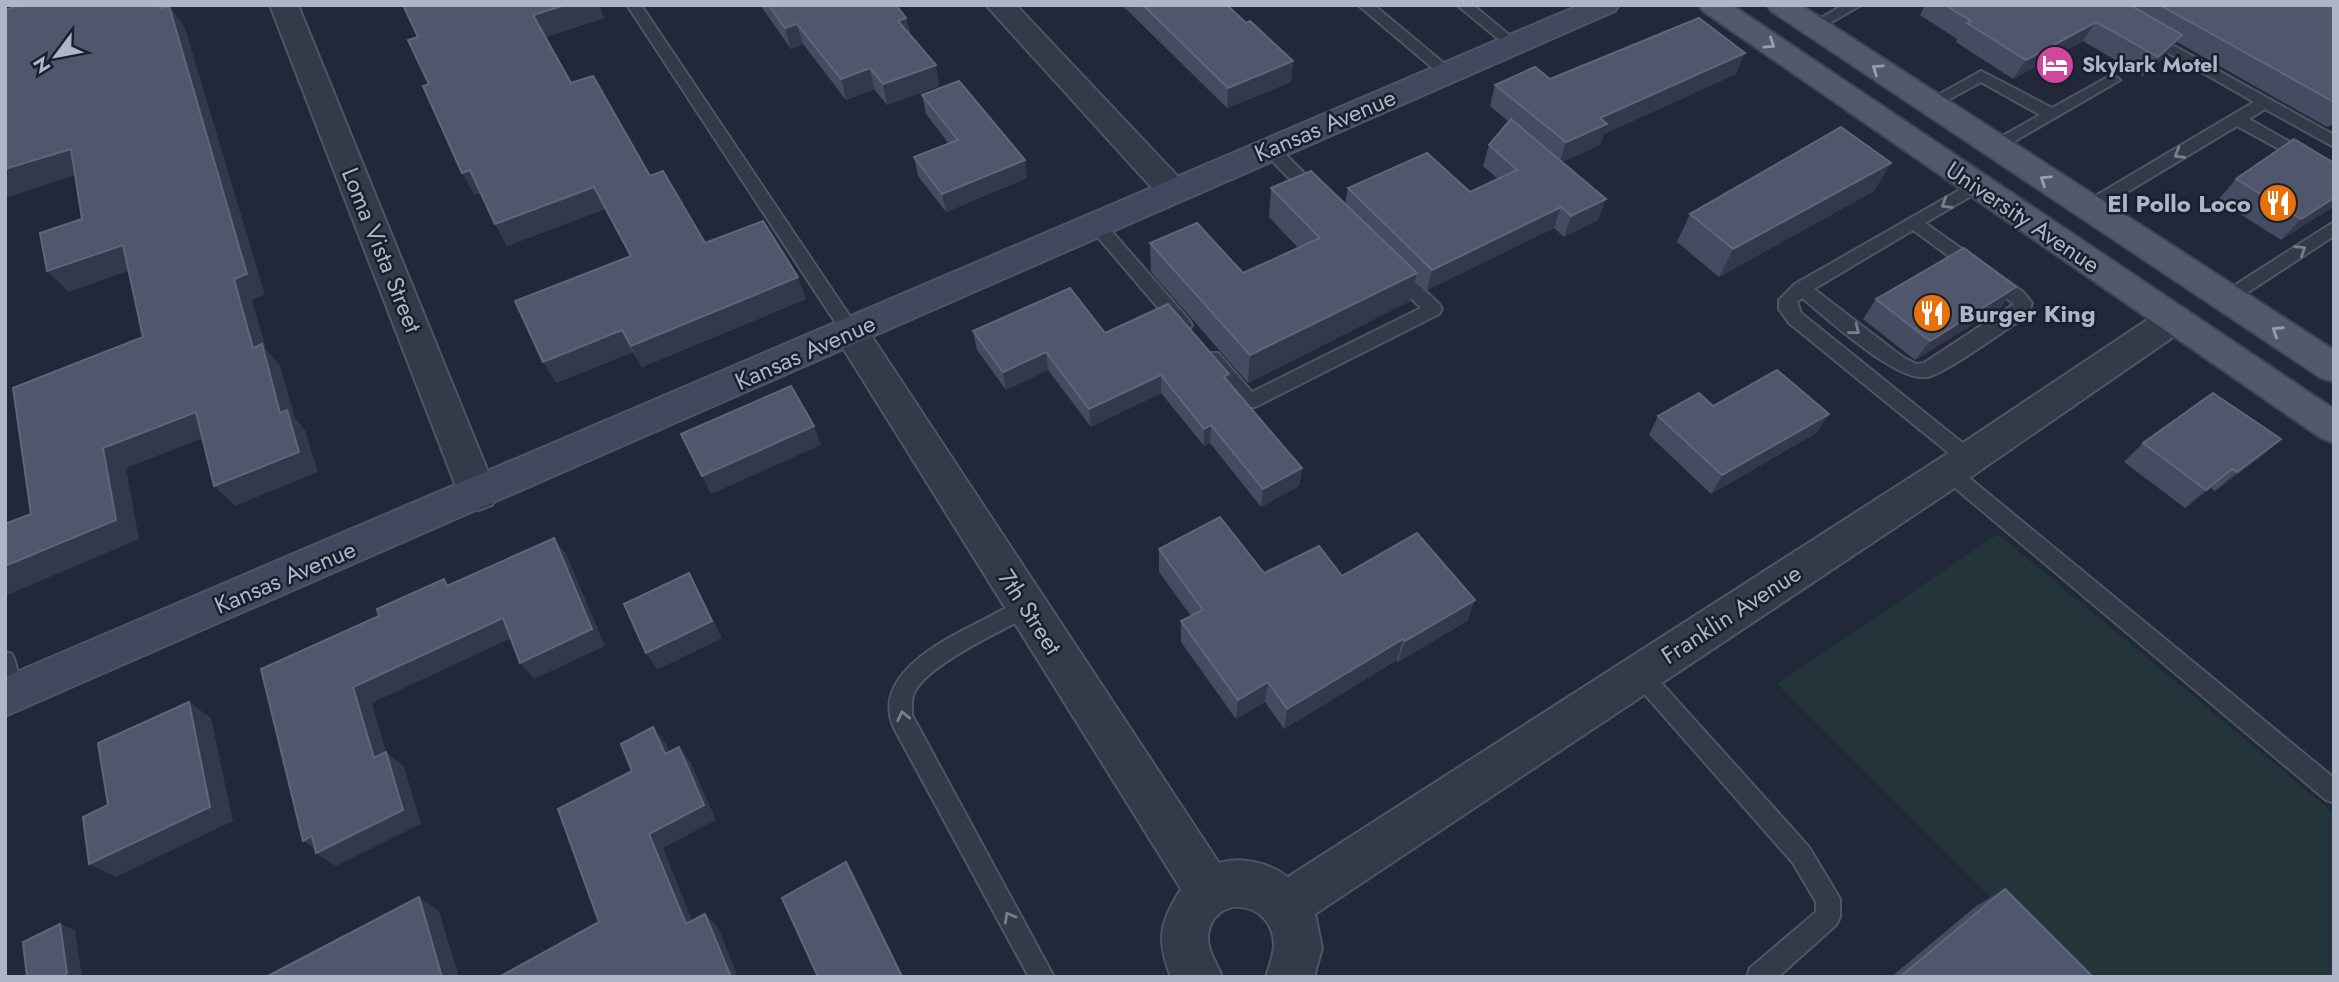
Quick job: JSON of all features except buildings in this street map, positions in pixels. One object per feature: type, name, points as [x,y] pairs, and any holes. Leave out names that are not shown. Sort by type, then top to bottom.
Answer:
[{"type":"main road","name":"University Avenue","points":[[1713,5],[2334,428]]},
{"type":"main road","name":"University Avenue","points":[[1781,5],[2334,368]]},
{"type":"main road","points":[[2062,243],[2095,249],[2131,267],[2316,390],[2334,398]]},
{"type":"street","name":"Loma Vista Street","points":[[284,5],[478,495]]},
{"type":"street","points":[[1000,5],[1173,191]]},
{"type":"street","name":"Kansas Avenue","points":[[7,685],[478,495],[1605,5]]},
{"type":"street","name":"Franklin Avenue","points":[[1286,906],[1958,465],[2174,319]]},
{"type":"street","name":"7th Street","points":[[851,332],[1210,892]]},
{"type":"street","points":[[1193,975],[1185,949],[1185,929],[1192,911],[1210,892],[1236,882],[1255,884],[1272,892],[1286,906],[1297,923],[1300,941],[1297,961],[1290,977]]},
{"type":"lane","points":[[635,5],[851,332]]},
{"type":"lane","points":[[1365,5],[1447,73]]},
{"type":"lane","points":[[1464,5],[1513,44]]},
{"type":"lane","points":[[1813,27],[1854,5]]},
{"type":"lane","points":[[2132,26],[2334,142]]},
{"type":"lane","points":[[1930,104],[1981,76],[2052,115]]},
{"type":"lane","points":[[1996,148],[2113,80]]},
{"type":"lane","points":[[2088,208],[2264,103]]},
{"type":"lane","points":[[2237,119],[2334,174]]},
{"type":"lane","points":[[1270,149],[1329,207]]},
{"type":"lane","points":[[1977,185],[1801,288],[1788,300],[1788,309],[1958,465],[2334,792]]},
{"type":"lane","points":[[1801,288],[1898,363],[1915,371],[1928,370],[2022,310],[2023,303],[2017,296],[1914,223]]},
{"type":"lane","points":[[1097,224],[1249,402],[1433,309],[1386,263]]},
{"type":"lane","points":[[2227,298],[2334,228]]},
{"type":"lane","points":[[1027,607],[942,655],[912,678],[904,692],[900,708],[902,721],[1042,977]]},
{"type":"lane","points":[[1640,674],[1801,855],[1828,899],[1828,917],[1759,977]]},
{"type":"shaded area","points":[[1998,534],[2334,813],[2334,977],[2070,977],[1777,684]]},
{"type":"place","name":"Skylark Motel","points":[[2055,65]]},
{"type":"place","name":"El Pollo Loco","points":[[2278,203]]},
{"type":"place","name":"Burger King","points":[[1932,313]]}]
